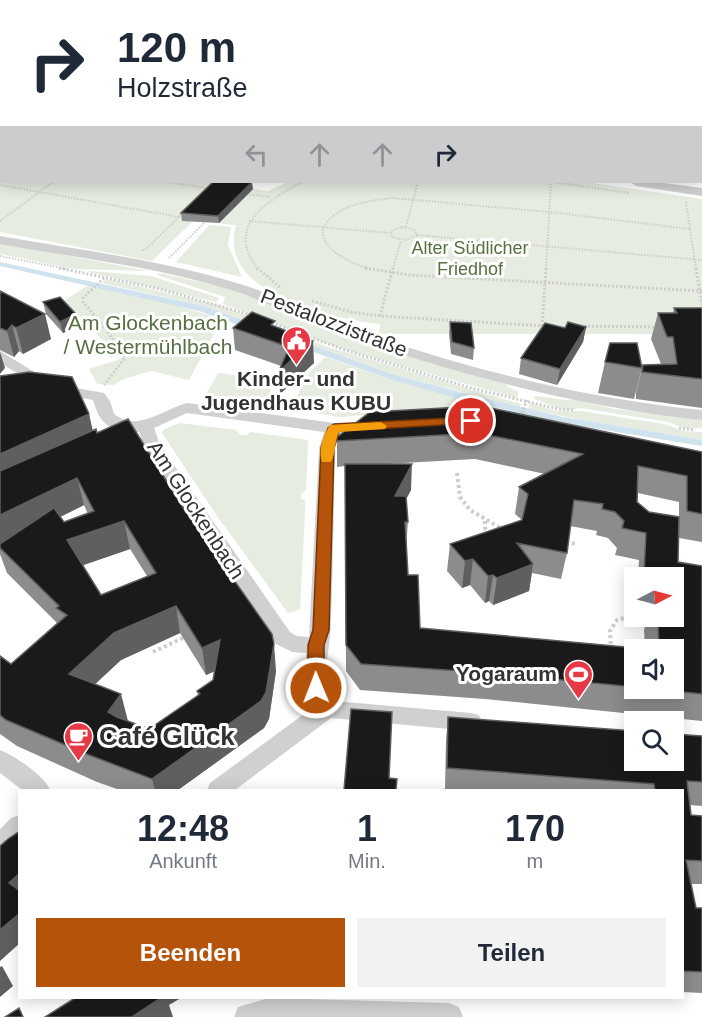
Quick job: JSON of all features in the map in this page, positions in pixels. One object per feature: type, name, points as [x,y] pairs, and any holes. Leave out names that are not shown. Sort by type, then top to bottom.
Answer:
[{"type":"street","points":[[643,183],[702,192]]},
{"type":"street","name":"Pestalozzistraße","points":[[0,240],[157,268],[237,287],[334,328],[422,356],[544,389],[663,411],[702,415]]},
{"type":"street","points":[[0,356],[51,388]]},
{"type":"street","points":[[25,390],[51,388],[96,395],[102,399],[107,417],[117,424],[136,426]]},
{"type":"street","name":"Am Glockenbach","points":[[316,645],[295,645],[283,638],[152,445],[136,426],[162,420],[179,409],[190,408],[334,428],[393,425]]},
{"type":"street","points":[[113,441],[136,426]]},
{"type":"street","points":[[327,710],[316,688],[316,645],[321,630],[327,448],[334,428]]},
{"type":"street","points":[[219,789],[327,710],[497,724]]},
{"type":"street","points":[[0,760],[38,789]]},
{"type":"street","points":[[0,845],[18,828]]},
{"type":"street","points":[[249,1010],[449,1017]]},
{"type":"path","points":[[0,221],[52,183]]},
{"type":"path","points":[[174,183],[216,190]]},
{"type":"path","points":[[202,196],[216,183]]},
{"type":"path","points":[[288,291],[262,274],[251,261],[245,247],[245,234],[249,221],[271,198],[301,183]]},
{"type":"path","points":[[406,227],[418,183]]},
{"type":"path","points":[[542,326],[551,183]]},
{"type":"path","points":[[0,184],[179,217]]},
{"type":"path","points":[[247,194],[271,198]]},
{"type":"path","points":[[685,197],[702,305]]},
{"type":"path","points":[[690,229],[413,199],[374,200],[356,204],[330,218],[324,228],[323,238],[328,248],[338,257],[362,267],[392,273],[544,284],[701,291]]},
{"type":"path","points":[[138,251],[146,249],[186,210]]},
{"type":"path","points":[[157,268],[167,261],[213,213]]},
{"type":"path","points":[[249,221],[390,233],[394,238],[401,240],[413,239],[417,235],[702,260]]},
{"type":"path","points":[[390,233],[394,229],[406,227],[416,231],[417,235]]},
{"type":"path","points":[[380,316],[401,240]]},
{"type":"path","points":[[0,256],[220,304],[258,318]]},
{"type":"path","points":[[96,395],[125,358],[106,329],[83,302],[83,298],[104,277]]},
{"type":"path","points":[[306,300],[351,312],[380,316],[553,326]]},
{"type":"path","points":[[268,321],[355,354],[473,389],[514,400],[526,400],[519,422]]},
{"type":"path","points":[[576,326],[668,327]]},
{"type":"path","points":[[457,473],[460,497],[470,510],[485,521],[513,532]]},
{"type":"path","points":[[485,521],[485,528],[489,535],[497,540]]},
{"type":"path","points":[[566,542],[576,544]]},
{"type":"path","points":[[612,652],[610,631],[617,620],[624,618]]},
{"type":"path","points":[[153,652],[196,632]]},
{"type":"green space","name":"Alter Südlicher Friedhof","points":[[0,183],[232,183],[230,185],[268,191],[286,183],[592,183],[702,199],[702,334],[379,334],[380,324],[309,309],[260,285],[243,269],[235,249],[236,225],[214,223],[219,213],[219,196],[152,261],[0,232]]},
{"type":"green space","points":[[209,225],[231,227],[228,245],[242,277],[176,262]]},
{"type":"green space","points":[[0,243],[149,271],[74,269],[0,254]]},
{"type":"green space","points":[[88,272],[151,276],[219,298],[216,302]]},
{"type":"green space","points":[[159,273],[224,287],[504,381],[508,387],[519,392],[516,398],[340,348],[223,304],[225,297],[157,275]]},
{"type":"green space","points":[[107,279],[222,306],[328,347],[521,404],[520,407],[392,374],[204,306],[102,283]]},
{"type":"green space","name":"Am Glockenbach / Westermühlbach","points":[[88,285],[161,301],[222,319],[189,380],[151,371],[124,379],[113,385],[97,384],[89,369],[121,359],[64,301]]},
{"type":"green space","points":[[325,357],[389,379],[518,413],[515,419],[381,414],[340,417],[310,412],[314,404],[295,401],[308,374]]},
{"type":"green space","points":[[218,373],[274,380],[266,403],[205,396]]},
{"type":"green space","points":[[535,396],[574,399],[615,409],[702,419],[702,428],[687,429],[668,422],[581,408],[567,410],[534,399]]},
{"type":"green space","points":[[530,403],[556,411],[581,411],[664,424],[684,431],[702,432],[702,440],[625,429],[528,409]]},
{"type":"green space","points":[[180,423],[236,430],[240,435],[251,432],[308,440],[306,490],[301,494],[301,499],[305,500],[305,512],[300,609],[288,613],[217,516],[162,433],[164,429]]},
{"type":"water","points":[[0,262],[204,306],[392,374],[563,417],[702,440],[702,446],[562,423],[456,398],[389,379],[199,311],[0,266]]},
{"type":"building","points":[[212,183],[251,183],[218,216],[181,213]]},
{"type":"building","points":[[0,291],[45,314],[16,328],[12,325],[7,331],[0,328]]},
{"type":"building","points":[[60,297],[76,314],[60,322],[43,302]]},
{"type":"building","points":[[674,308],[702,308],[702,379],[642,372],[643,365],[677,364],[673,337],[667,337],[658,313],[677,313]]},
{"type":"building","points":[[252,312],[275,321],[271,325],[313,341],[279,371],[289,347],[233,328]]},
{"type":"building","points":[[450,322],[471,323],[474,348],[452,342]]},
{"type":"building","points":[[568,322],[586,327],[560,369],[521,358],[545,323],[565,328]]},
{"type":"building","points":[[610,343],[637,343],[642,368],[605,362]]},
{"type":"building","points":[[29,372],[72,377],[89,414],[0,454],[0,376]]},
{"type":"building","points":[[481,406],[702,452],[702,514],[687,511],[687,476],[638,466],[637,502],[649,512],[679,517],[678,562],[702,566],[702,694],[684,692],[684,639],[659,639],[658,627],[684,627],[684,567],[644,567],[646,533],[622,528],[624,521],[615,512],[602,509],[603,504],[574,500],[567,553],[517,543],[533,564],[497,578],[493,575],[488,576],[473,559],[465,561],[450,544],[522,520],[528,494],[519,487],[583,454],[478,433],[337,441],[337,437],[370,412]]},
{"type":"building","points":[[128,419],[184,509],[272,634],[274,644],[266,692],[261,701],[152,779],[89,755],[6,720],[0,715],[0,656],[11,664],[67,615],[56,608],[59,606],[0,548],[0,544],[54,508],[64,522],[94,511],[77,478],[0,515],[0,471],[96,429],[97,433]],"holes":[[[124,521],[156,573],[101,595],[67,540]],[[176,606],[202,648],[220,640],[213,680],[197,691],[200,694],[149,729],[108,712],[121,694],[69,674],[114,633]]]},
{"type":"building","points":[[345,464],[412,464],[395,496],[406,496],[408,575],[418,575],[420,628],[624,647],[624,686],[361,664],[346,645]]},
{"type":"building","points":[[351,709],[392,712],[389,778],[397,779],[396,789],[344,789]]},
{"type":"building","points":[[448,717],[624,730],[624,771],[684,771],[684,735],[702,736],[702,782],[687,781],[691,815],[702,816],[702,861],[686,860],[696,908],[702,908],[702,972],[684,971],[684,789],[655,789],[654,784],[447,768]]},
{"type":"building","points":[[18,832],[18,875],[9,883],[18,890],[18,915],[0,930],[0,846]]},
{"type":"building","points":[[73,999],[159,999],[132,1017],[45,1017]]},
{"type":"building","points":[[19,1008],[23,1017],[5,1017]]},
{"type":"slow traffic","points":[[327,459],[328,441],[334,428],[381,426]]},
{"type":"place","name":"Kinder- und Jugendhaus KUBU","points":[[296,366]]},
{"type":"place","name":"Yogaraum","points":[[578,700]]},
{"type":"place","name":"Café Glück","points":[[78,762]]},
{"type":"route","points":[[316,688],[316,645],[321,630],[327,448],[334,428],[351,429],[471,421]]}]
